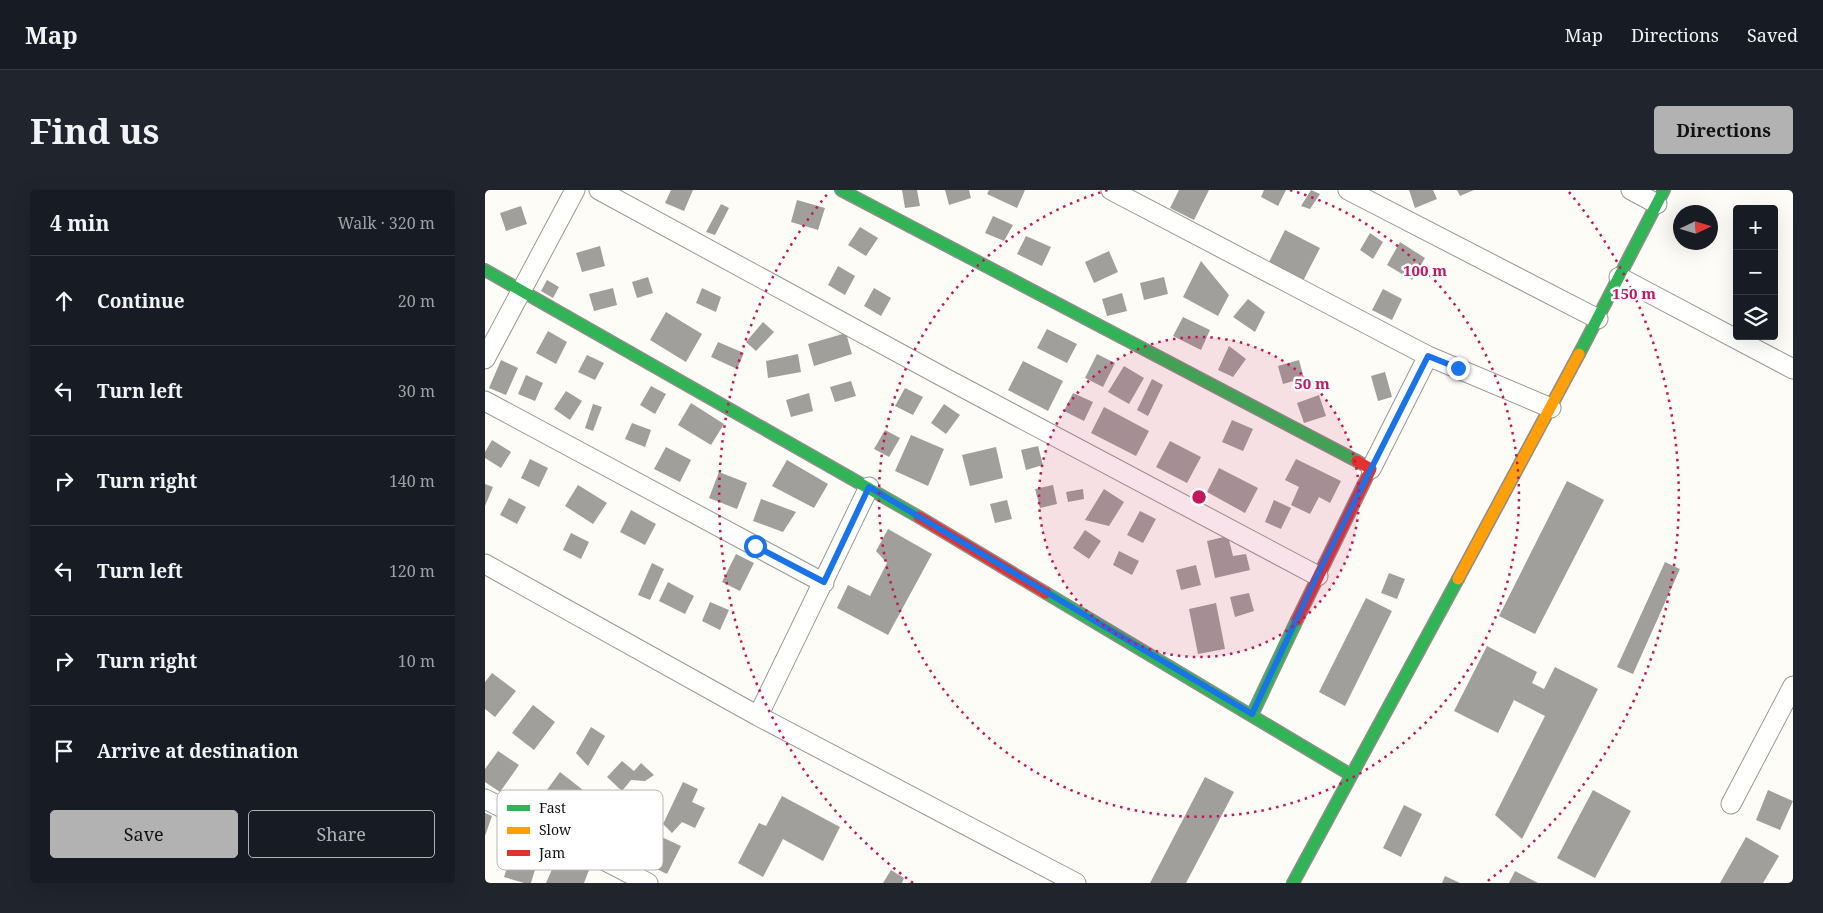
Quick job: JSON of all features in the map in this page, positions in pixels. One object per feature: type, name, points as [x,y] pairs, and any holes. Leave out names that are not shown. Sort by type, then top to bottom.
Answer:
[{"type":"street","points":[[485,359],[575,190]]},
{"type":"street","points":[[599,190],[945,378],[1317,576]]},
{"type":"street","points":[[841,190],[1371,468]]},
{"type":"street","points":[[1111,190],[1428,356],[1551,408]]},
{"type":"street","points":[[1348,190],[1598,319]]},
{"type":"street","points":[[1293,883],[1551,408],[1660,197],[1631,190]]},
{"type":"street","points":[[485,270],[869,487],[1252,714],[1351,775]]},
{"type":"street","points":[[1619,277],[1793,369]]},
{"type":"street","points":[[1252,714],[1317,576],[1428,356]]},
{"type":"street","points":[[485,401],[824,582]]},
{"type":"street","points":[[758,716],[869,487]]},
{"type":"street","points":[[485,564],[758,716],[1076,883]]},
{"type":"street","points":[[1731,804],[1793,686]]},
{"type":"street","points":[[485,799],[497,805]]},
{"type":"street","points":[[623,870],[648,883]]},
{"type":"building","points":[[671,190],[693,190],[684,211],[665,203]]},
{"type":"building","points":[[902,190],[917,190],[920,206],[905,208]]},
{"type":"building","points":[[945,190],[969,190],[971,198],[949,205]]},
{"type":"building","points":[[989,190],[1025,190],[1017,208],[987,194]]},
{"type":"building","points":[[1179,190],[1209,190],[1194,220],[1170,208]]},
{"type":"building","points":[[1264,190],[1286,190],[1278,206],[1261,197]]},
{"type":"building","points":[[1311,190],[1320,194],[1310,209],[1301,206]]},
{"type":"building","points":[[1409,190],[1433,190],[1437,199],[1415,208]]},
{"type":"building","points":[[1457,190],[1474,190],[1460,196]]},
{"type":"building","points":[[797,200],[825,208],[818,230],[791,222]]},
{"type":"building","points":[[721,204],[729,208],[715,235],[706,232]]},
{"type":"building","points":[[521,206],[527,224],[506,231],[500,213]]},
{"type":"building","points":[[993,216],[1013,225],[1004,241],[985,233]]},
{"type":"building","points":[[860,227],[878,238],[866,256],[848,245]]},
{"type":"building","points":[[1285,230],[1320,248],[1303,281],[1269,262]]},
{"type":"building","points":[[1370,233],[1383,242],[1373,259],[1360,250]]},
{"type":"building","points":[[1026,236],[1051,247],[1042,266],[1017,254]]},
{"type":"building","points":[[1400,242],[1425,258],[1412,280],[1387,265]]},
{"type":"building","points":[[600,246],[605,266],[582,272],[576,253]]},
{"type":"building","points":[[1109,251],[1118,272],[1094,283],[1085,262]]},
{"type":"building","points":[[1201,261],[1229,295],[1218,316],[1183,297]]},
{"type":"building","points":[[838,266],[855,276],[845,295],[828,285]]},
{"type":"building","points":[[648,277],[653,293],[637,298],[632,282]]},
{"type":"building","points":[[1164,277],[1168,294],[1144,300],[1140,283]]},
{"type":"building","points":[[547,280],[559,287],[553,298],[541,291]]},
{"type":"building","points":[[613,288],[617,305],[594,311],[589,294]]},
{"type":"building","points":[[702,288],[721,297],[716,312],[696,303]]},
{"type":"building","points":[[874,288],[891,298],[881,316],[864,306]]},
{"type":"building","points":[[1383,289],[1402,299],[1392,320],[1372,310]]},
{"type":"building","points":[[1122,293],[1127,311],[1107,316],[1102,299]]},
{"type":"building","points":[[1248,299],[1265,312],[1255,332],[1233,317]]},
{"type":"building","points":[[666,312],[702,334],[686,362],[650,340]]},
{"type":"building","points":[[1183,317],[1210,330],[1201,350],[1173,336]]},
{"type":"building","points":[[763,322],[774,332],[756,351],[746,342]]},
{"type":"building","points":[[1047,329],[1077,344],[1067,363],[1037,348]]},
{"type":"building","points":[[548,331],[567,342],[556,364],[536,353]]},
{"type":"building","points":[[846,333],[852,354],[814,366],[808,344]]},
{"type":"building","points":[[718,342],[744,353],[737,369],[711,357]]},
{"type":"building","points":[[1229,346],[1246,359],[1233,377],[1218,370]]},
{"type":"building","points":[[798,354],[801,372],[768,378],[766,361]]},
{"type":"building","points":[[1097,354],[1115,363],[1103,387],[1085,378]]},
{"type":"building","points":[[587,355],[604,363],[595,380],[578,372]]},
{"type":"building","points":[[501,360],[518,368],[506,395],[489,388]]},
{"type":"building","points":[[1299,360],[1304,378],[1283,384],[1278,366]]},
{"type":"building","points":[[1023,361],[1063,381],[1048,411],[1008,390]]},
{"type":"building","points":[[1124,366],[1144,378],[1129,404],[1108,392]]},
{"type":"building","points":[[1385,372],[1392,397],[1378,401],[1371,376]]},
{"type":"building","points":[[526,375],[543,383],[535,401],[518,394]]},
{"type":"building","points":[[1152,379],[1163,385],[1148,416],[1137,410]]},
{"type":"building","points":[[851,381],[856,396],[835,402],[830,387]]},
{"type":"building","points":[[651,386],[666,394],[655,414],[640,405]]},
{"type":"building","points":[[905,388],[923,397],[913,415],[895,406]]},
{"type":"building","points":[[566,391],[582,401],[570,420],[554,409]]},
{"type":"building","points":[[809,393],[813,411],[791,417],[786,400]]},
{"type":"building","points":[[1073,393],[1093,402],[1084,421],[1064,411]]},
{"type":"building","points":[[1319,395],[1326,416],[1304,423],[1297,403]]},
{"type":"building","points":[[691,403],[724,424],[711,445],[678,425]]},
{"type":"building","points":[[593,404],[602,407],[593,431],[585,428]]},
{"type":"building","points":[[944,404],[960,415],[946,434],[931,423]]},
{"type":"building","points":[[1104,407],[1149,431],[1136,456],[1091,433]]},
{"type":"building","points":[[1232,420],[1253,429],[1243,451],[1222,442]]},
{"type":"building","points":[[632,423],[651,430],[645,447],[625,439]]},
{"type":"building","points":[[885,430],[900,438],[889,457],[874,449]]},
{"type":"building","points":[[911,435],[944,449],[928,486],[895,471]]},
{"type":"building","points":[[492,440],[511,452],[501,468],[485,458],[485,452]]},
{"type":"building","points":[[1170,441],[1201,457],[1187,483],[1156,467]]},
{"type":"building","points":[[1038,446],[1043,465],[1026,470],[1021,450]]},
{"type":"building","points":[[666,447],[691,460],[680,482],[654,469]]},
{"type":"building","points":[[996,447],[1003,478],[970,486],[962,455]]},
{"type":"building","points":[[530,459],[548,468],[539,487],[521,478]]},
{"type":"building","points":[[1296,459],[1341,481],[1330,503],[1319,497],[1310,514],[1291,505],[1299,487],[1285,480]]},
{"type":"building","points":[[787,460],[828,484],[814,508],[772,486]]},
{"type":"building","points":[[1219,468],[1258,488],[1245,513],[1207,492]]},
{"type":"building","points":[[719,472],[747,483],[737,509],[709,498]]},
{"type":"building","points":[[1567,481],[1604,500],[1535,634],[1499,616]]},
{"type":"building","points":[[485,484],[493,487],[485,506]]},
{"type":"building","points":[[578,485],[607,503],[593,524],[565,506]]},
{"type":"building","points":[[1053,485],[1057,504],[1040,508],[1035,489]]},
{"type":"building","points":[[1083,489],[1084,499],[1068,502],[1066,492]]},
{"type":"building","points":[[1104,489],[1124,502],[1109,526],[1085,520]]},
{"type":"building","points":[[509,498],[526,507],[517,524],[500,515]]},
{"type":"building","points":[[761,499],[796,512],[783,532],[753,521]]},
{"type":"building","points":[[1007,500],[1012,519],[995,523],[990,504]]},
{"type":"building","points":[[1274,500],[1291,508],[1281,529],[1265,522]]},
{"type":"building","points":[[631,510],[656,524],[645,545],[620,532]]},
{"type":"building","points":[[1140,511],[1156,519],[1143,543],[1127,535]]},
{"type":"building","points":[[888,529],[932,554],[888,635],[837,608],[848,585],[870,596],[887,563],[876,551]]},
{"type":"building","points":[[1085,530],[1101,541],[1089,559],[1073,548]]},
{"type":"building","points":[[571,533],[589,542],[581,559],[563,550]]},
{"type":"building","points":[[1228,536],[1233,556],[1246,554],[1250,570],[1215,578],[1207,541]]},
{"type":"building","points":[[1119,551],[1139,561],[1132,575],[1113,565]]},
{"type":"building","points":[[736,554],[754,563],[740,591],[722,582]]},
{"type":"building","points":[[1665,562],[1680,569],[1633,674],[1617,667]]},
{"type":"building","points":[[652,563],[664,569],[650,600],[638,595]]},
{"type":"building","points":[[1196,565],[1201,585],[1181,590],[1176,570]]},
{"type":"building","points":[[1389,573],[1405,579],[1397,599],[1381,593]]},
{"type":"building","points":[[668,582],[694,596],[685,614],[659,601]]},
{"type":"building","points":[[1249,593],[1254,611],[1235,617],[1230,597]]},
{"type":"building","points":[[1366,598],[1392,611],[1345,706],[1319,692]]},
{"type":"building","points":[[710,602],[729,610],[720,630],[702,621]]},
{"type":"building","points":[[1216,603],[1225,649],[1198,654],[1189,609]]},
{"type":"building","points":[[1487,646],[1537,672],[1532,683],[1544,689],[1555,667],[1598,689],[1522,839],[1495,815],[1545,716],[1514,700],[1498,733],[1454,711]]},
{"type":"building","points":[[492,673],[516,691],[495,717],[485,709],[485,682]]},
{"type":"building","points":[[533,705],[555,722],[534,750],[512,733]]},
{"type":"building","points":[[591,727],[605,736],[588,766],[576,753]]},
{"type":"building","points":[[498,751],[519,765],[501,790],[497,790],[485,782],[485,769]]},
{"type":"building","points":[[622,761],[634,771],[641,763],[654,775],[645,781],[631,780],[623,790],[607,777]]},
{"type":"building","points":[[560,772],[583,790],[547,790]]},
{"type":"building","points":[[1205,777],[1234,792],[1186,883],[1150,883]]},
{"type":"building","points":[[683,782],[698,789],[692,802],[705,808],[695,828],[682,822],[672,833],[663,824]]},
{"type":"building","points":[[1593,790],[1631,811],[1595,878],[1557,858]]},
{"type":"building","points":[[1768,790],[1793,801],[1780,830],[1756,820]]},
{"type":"building","points":[[782,796],[840,827],[823,861],[783,839],[763,877],[738,863],[759,823],[766,826]]},
{"type":"building","points":[[1404,805],[1422,814],[1401,857],[1383,848]]},
{"type":"building","points":[[485,813],[492,816],[485,836]]},
{"type":"building","points":[[1746,837],[1779,856],[1763,883],[1720,883]]},
{"type":"building","points":[[663,838],[681,846],[667,874],[659,870],[663,870]]},
{"type":"building","points":[[506,870],[535,870],[531,883],[524,883],[504,877]]},
{"type":"building","points":[[552,870],[589,870],[584,883],[546,883]]},
{"type":"building","points":[[891,870],[904,878],[902,883],[883,883]]},
{"type":"building","points":[[1515,871],[1538,883],[1509,883]]},
{"type":"building","points":[[1445,876],[1460,883],[1442,883]]},
{"type":"traffic: fast","points":[[841,190],[1357,461]]},
{"type":"traffic: fast","points":[[1579,354],[1664,190]]},
{"type":"traffic: fast","points":[[485,270],[919,517]]},
{"type":"traffic: fast","points":[[1293,883],[1458,579]]},
{"type":"traffic: fast","points":[[1046,593],[1351,775]]},
{"type":"traffic: fast","points":[[1252,715],[1297,620]]},
{"type":"traffic: slow","points":[[1458,579],[1579,354]]},
{"type":"traffic: jam","points":[[1297,620],[1371,469],[1357,461]]},
{"type":"traffic: jam","points":[[919,517],[1046,593]]},
{"type":"route","points":[[755,546],[824,582],[869,487],[1252,714],[1317,576],[1428,356],[1458,368]]}]
